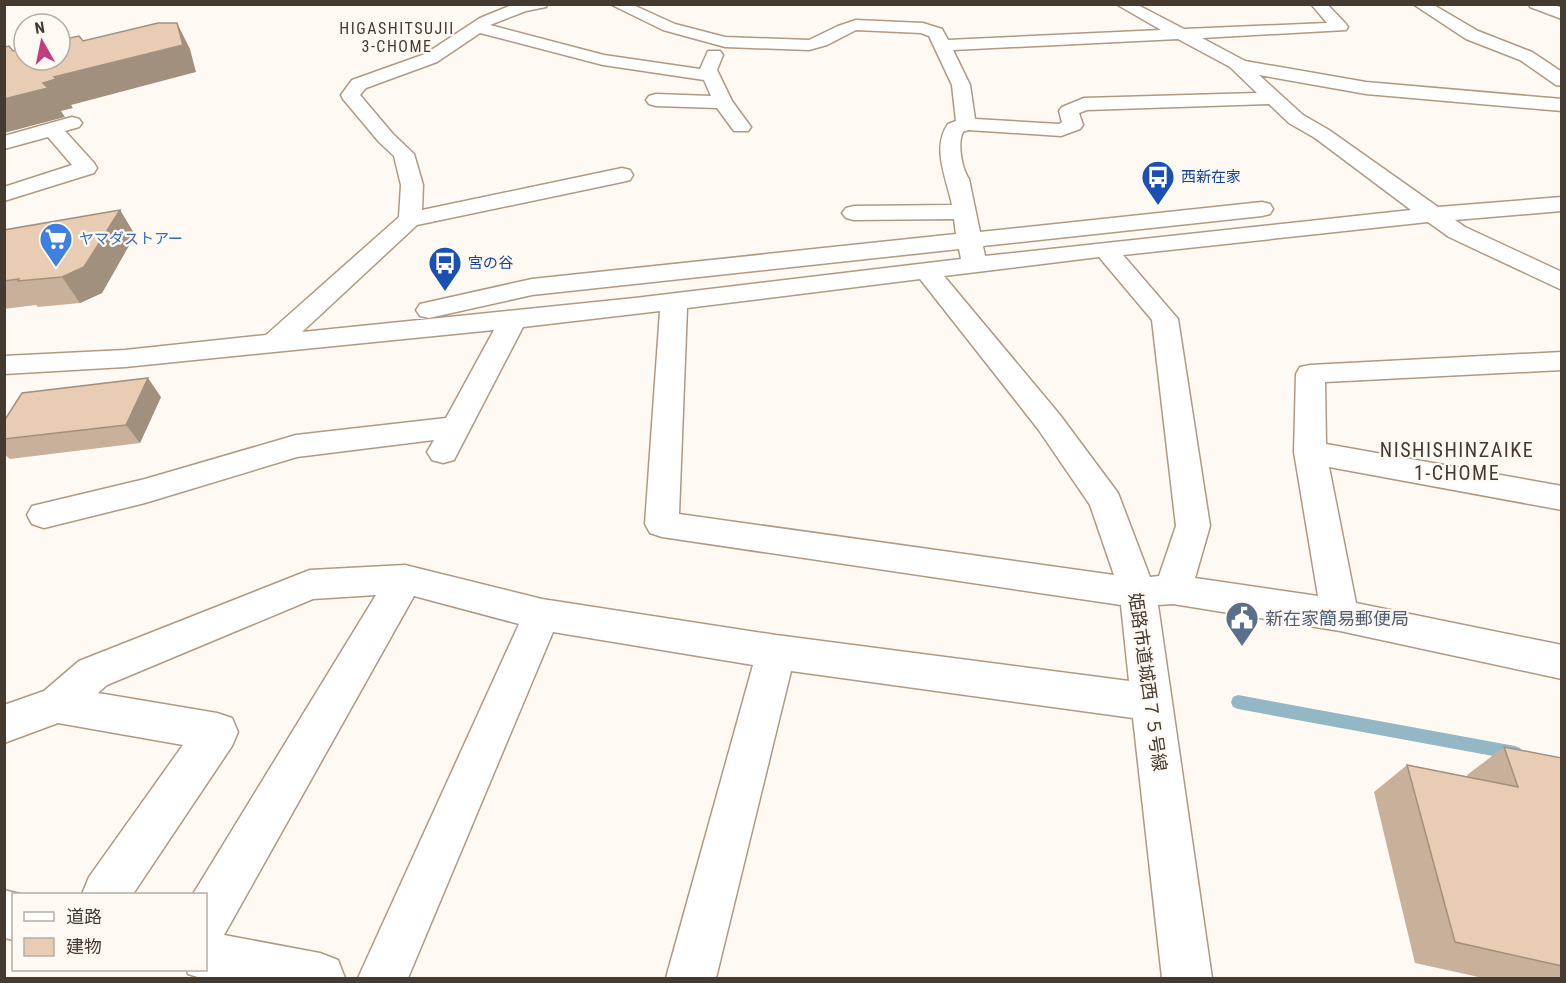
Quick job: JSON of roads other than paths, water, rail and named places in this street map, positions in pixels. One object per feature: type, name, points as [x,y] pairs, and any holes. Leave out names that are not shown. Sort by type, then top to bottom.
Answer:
[{"type":"street","points":[[410,219],[412,185],[404,154],[386,138],[350,95],[359,84],[431,58],[486,21],[522,7],[540,4]]},
{"type":"street","points":[[617,4],[669,27],[725,42],[819,44],[847,27],[854,20],[923,28],[936,33],[950,44],[973,125]]},
{"type":"street","points":[[1123,4],[1171,34],[1225,56],[1240,66],[1268,98],[1296,119],[1322,134],[1457,232],[1562,282]]},
{"type":"street","points":[[950,44],[1340,27],[1318,4]]},
{"type":"street","points":[[1420,4],[1472,35],[1526,56],[1562,81]]},
{"type":"street","points":[[1536,4],[1562,14]]},
{"type":"street","points":[[477,27],[603,60],[712,76]]},
{"type":"street","points":[[725,42],[717,47],[708,70],[723,102],[741,127]]},
{"type":"street","points":[[1240,66],[1366,88],[1562,105]]},
{"type":"street","points":[[974,264],[958,179],[954,176],[950,138],[955,128],[973,125],[1061,130],[1073,125],[1069,111],[1084,104],[1268,98]]},
{"type":"street","points":[[656,100],[723,102]]},
{"type":"street","points":[[4,143],[63,126],[86,168],[4,194]]},
{"type":"street","points":[[275,342],[410,219],[439,215],[622,175]]},
{"type":"street","points":[[275,342],[532,287],[969,239],[1404,195],[1562,182]]},
{"type":"street","points":[[4,365],[109,359],[513,319],[1430,213],[1562,204]]},
{"type":"street","points":[[855,213],[964,212]]},
{"type":"street","points":[[1105,249],[1165,319],[1193,526],[1156,591]]},
{"type":"street","name":"姫路市道城西７５号線","points":[[926,270],[1049,422],[1106,502],[1156,591],[1152,702],[1186,978]]},
{"type":"street","points":[[674,301],[662,524],[1340,615],[1562,662]]},
{"type":"street","points":[[44,515],[145,491],[296,446],[449,440],[513,319]]},
{"type":"street","points":[[1340,615],[1310,452],[1310,374],[1562,361]]},
{"type":"street","points":[[1310,452],[1562,498]]},
{"type":"street","points":[[207,918],[405,579]]},
{"type":"street","points":[[4,724],[58,705],[93,673],[310,585],[405,579],[542,615],[776,652],[1152,702]]},
{"type":"street","points":[[384,978],[542,615]]},
{"type":"street","points":[[692,978],[776,652]]},
{"type":"street","points":[[58,705],[217,732],[107,893]]},
{"type":"street","points":[[224,966],[320,978]]},
{"type":"waterway","points":[[1238,702],[1515,753]]},
{"type":"place","name":"西新在家","points":[[1158,206]]},
{"type":"place","name":"ヤマダストアー","points":[[56,268]]},
{"type":"place","name":"宮の谷","points":[[445,292]]},
{"type":"place","name":"新在家簡易郵便局","points":[[1242,647]]},
{"type":"district","name":"HIGASHITSUJII 3-CHOME","points":[[397,37]]},
{"type":"district","name":"NISHISHINZAIKE 1-CHOME","points":[[1457,462]]}]
